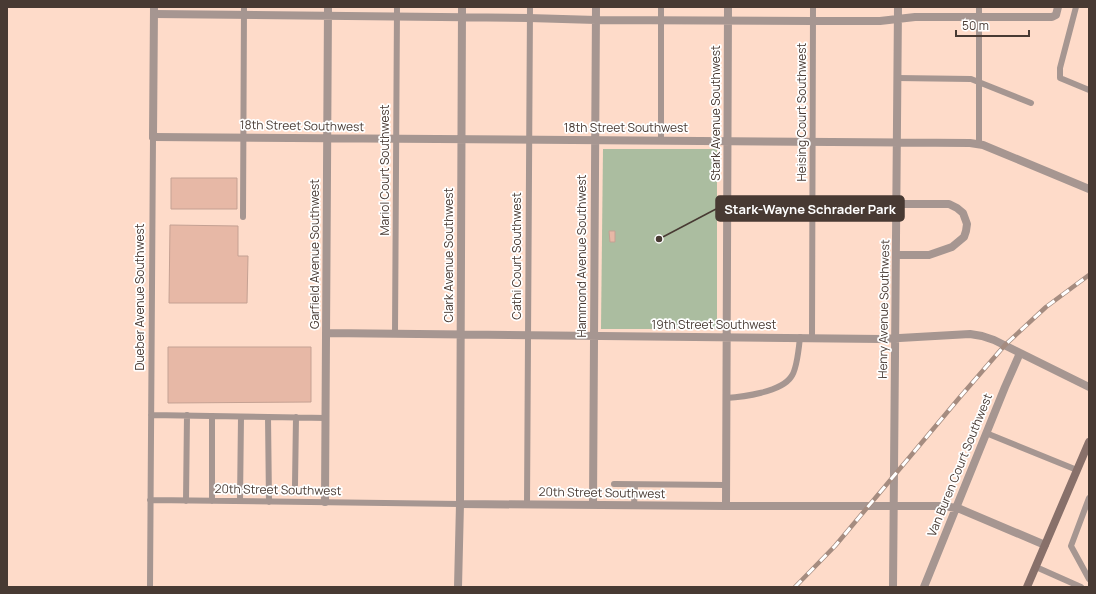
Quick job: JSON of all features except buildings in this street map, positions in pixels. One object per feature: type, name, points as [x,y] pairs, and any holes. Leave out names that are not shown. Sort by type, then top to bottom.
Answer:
[{"type":"main road","points":[[1027,587],[1089,442]]},
{"type":"street","name":"Garfield Avenue Southwest","points":[[325,502],[328,7]]},
{"type":"street","name":"Clark Avenue Southwest","points":[[458,587],[460,504],[462,7]]},
{"type":"street","name":"Hammond Avenue Southwest","points":[[593,505],[596,7]]},
{"type":"street","name":"Stark Avenue Southwest","points":[[726,506],[728,7]]},
{"type":"street","name":"Henry Avenue Southwest","points":[[893,587],[898,7]]},
{"type":"street","points":[[154,10],[244,11],[328,16],[596,20],[880,21],[915,17],[1052,17],[1056,16],[1058,7]]},
{"type":"street","name":"Dueber Avenue Southwest","points":[[153,137],[154,10]]},
{"type":"street","name":"18th Street Southwest","points":[[153,137],[970,143],[979,144],[1089,189]]},
{"type":"street","points":[[896,204],[949,204],[963,213],[967,224],[965,234],[961,240],[952,247],[929,255],[896,255]]},
{"type":"street","name":"19th Street Southwest","points":[[326,333],[896,338],[926,338],[954,334],[976,335],[994,340],[1089,387]]},
{"type":"street","name":"Van Buren Court Southwest","points":[[924,587],[1020,353]]},
{"type":"street","name":"20th Street Southwest","points":[[460,504],[634,506],[944,506],[956,508],[1045,545]]},
{"type":"lane","name":"Mariol Court Southwest","points":[[395,333],[397,7]]},
{"type":"lane","name":"Cathi Court Southwest","points":[[527,505],[530,7]]},
{"type":"lane","points":[[660,140],[661,7]]},
{"type":"lane","name":"Heising Court Southwest","points":[[812,337],[813,7]]},
{"type":"lane","points":[[979,7],[979,144]]},
{"type":"lane","points":[[1076,7],[1060,68],[1060,78],[1089,90]]},
{"type":"lane","points":[[243,217],[244,11]]},
{"type":"lane","points":[[897,78],[971,78],[1031,103]]},
{"type":"lane","name":"Dueber Avenue Southwest","points":[[150,587],[153,137]]},
{"type":"lane","points":[[726,398],[743,397],[769,390],[780,386],[791,377],[797,358],[800,337]]},
{"type":"lane","points":[[151,415],[326,418]]},
{"type":"lane","points":[[186,415],[186,501]]},
{"type":"lane","points":[[212,416],[212,501]]},
{"type":"lane","points":[[240,501],[241,417]]},
{"type":"lane","points":[[268,417],[269,502]]},
{"type":"lane","points":[[295,485],[296,417]]},
{"type":"lane","points":[[986,433],[1077,470]]},
{"type":"lane","points":[[614,484],[726,485]]},
{"type":"lane","points":[[634,506],[635,484]]},
{"type":"lane","points":[[1089,498],[1072,546],[1089,579]]},
{"type":"lane","name":"20th Street Southwest","points":[[150,500],[460,504]]},
{"type":"lane","points":[[1036,568],[1080,587]]},
{"type":"green space","points":[[603,149],[717,149],[717,329],[601,329]]},
{"type":"railway","points":[[795,587],[835,546],[1005,345],[1046,307],[1089,275]]},
{"type":"place","name":"Stark-Wayne Schrader Park","points":[[659,239]]}]
